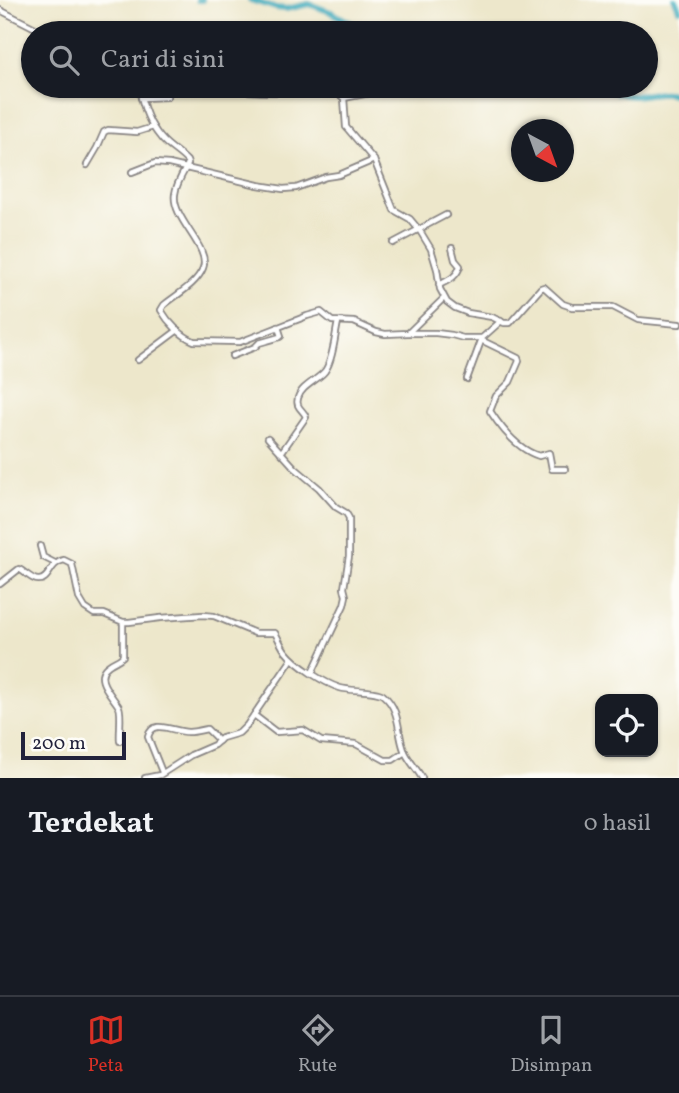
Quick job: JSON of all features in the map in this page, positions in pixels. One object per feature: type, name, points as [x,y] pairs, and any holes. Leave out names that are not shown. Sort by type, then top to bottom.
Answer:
[{"type":"street","points":[[0,10],[22,21]]},
{"type":"street","points":[[141,98],[153,127],[162,140],[186,159],[188,164],[177,188],[175,202],[203,256],[204,266],[199,276],[161,310],[187,338],[194,341],[240,342],[321,313],[332,321],[354,322],[385,334],[436,333],[481,339],[519,361],[510,382],[496,396],[490,407],[491,413],[524,448],[539,456],[549,453],[551,468],[565,469]]},
{"type":"street","points":[[344,98],[346,127],[374,160],[394,210],[411,219],[419,229],[431,250],[444,298],[455,308],[507,323],[544,288],[563,304],[572,307],[613,307],[638,320],[679,324]]},
{"type":"street","points":[[87,165],[104,132],[137,132],[153,127]]},
{"type":"street","points":[[132,172],[155,163],[283,189],[296,188],[339,175],[374,160]]},
{"type":"street","points":[[393,243],[446,215]]},
{"type":"street","points":[[439,285],[454,277],[459,270],[460,266],[455,260],[452,248]]},
{"type":"street","points":[[408,333],[444,298]]},
{"type":"street","points":[[467,379],[481,339],[502,321]]},
{"type":"street","points":[[281,453],[307,416],[297,404],[298,397],[325,370],[330,361],[338,322]]},
{"type":"street","points":[[232,356],[256,347],[259,343],[280,337],[278,327]]},
{"type":"street","points":[[138,360],[178,330]]},
{"type":"street","points":[[268,438],[295,468],[349,518],[349,556],[344,605],[312,673]]},
{"type":"street","points":[[40,546],[45,559],[55,564]]},
{"type":"street","points":[[0,584],[19,569],[35,580],[40,580],[55,564],[64,559],[72,564],[77,591],[85,608],[90,612],[104,614],[123,622],[214,616],[255,632],[275,633],[292,659],[334,686],[381,693],[392,707],[405,751],[422,778]]},
{"type":"street","points":[[120,741],[120,708],[103,686],[102,677],[106,667],[123,656],[123,622]]},
{"type":"street","points":[[145,778],[158,775],[222,738],[239,733],[292,659]]},
{"type":"street","points":[[254,715],[276,732],[304,730],[321,741],[356,744],[383,760],[393,760],[405,751]]},
{"type":"street","points":[[162,772],[148,737],[152,729],[161,727],[189,732],[206,729],[219,741]]},
{"type":"waterway","points":[[250,0],[286,9],[309,4],[347,21]]},
{"type":"waterway","points":[[675,0],[679,9]]},
{"type":"waterway","points":[[658,93],[679,96]]}]
